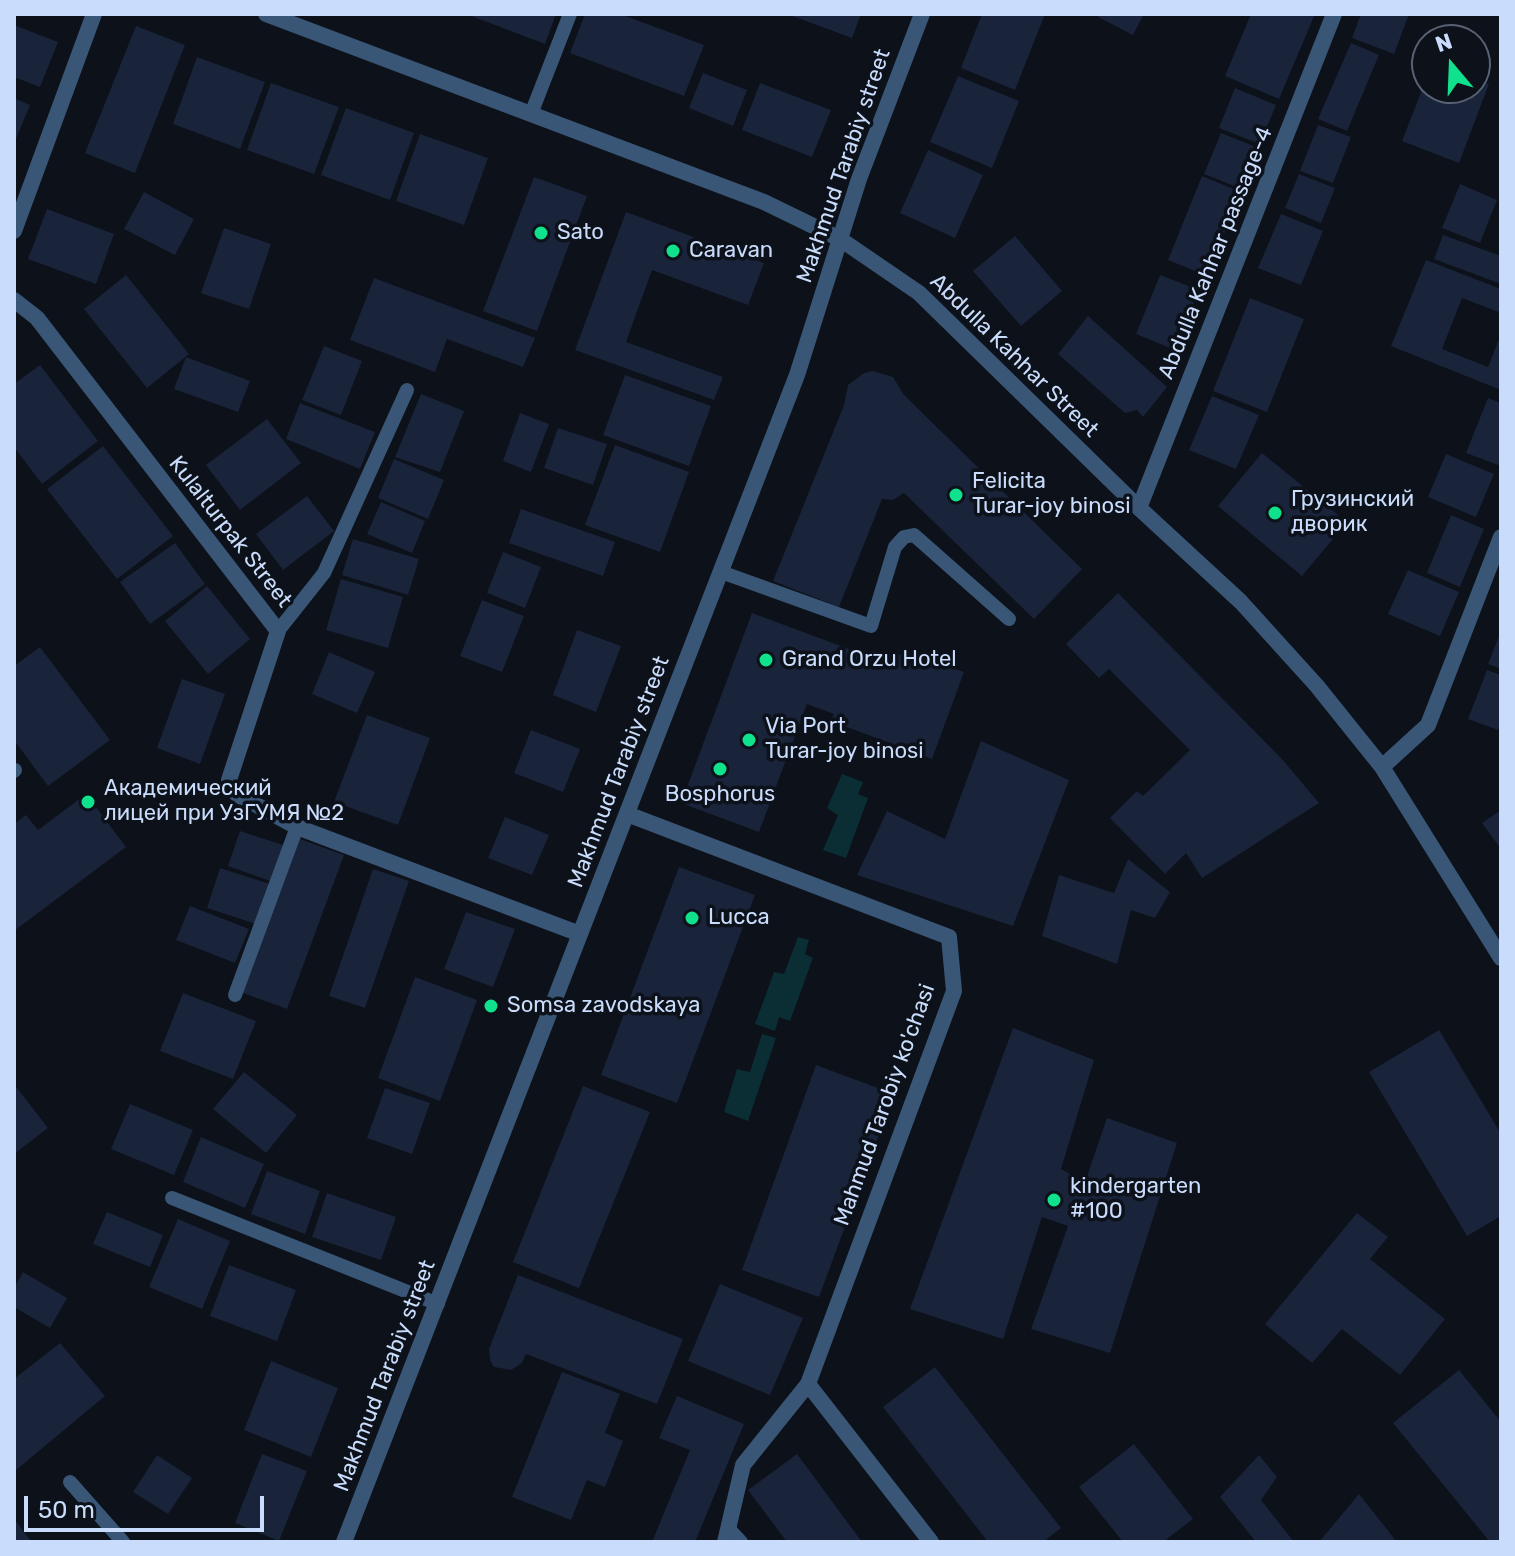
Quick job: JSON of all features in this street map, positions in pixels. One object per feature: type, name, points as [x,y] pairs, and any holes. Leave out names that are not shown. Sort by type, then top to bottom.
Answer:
[{"type":"street","points":[[14,231],[94,14]]},
{"type":"street","name":"Abdulla Kahhar Street","points":[[266,14],[764,202],[840,239],[919,293],[1139,508],[1241,602],[1317,686],[1382,767],[1501,958]]},
{"type":"street","name":"Makhmud Tarabiy street","points":[[344,1542],[797,375],[859,179],[922,14]]},
{"type":"street","name":"Abdulla Kahhar passage-4","points":[[1139,508],[1334,14]]},
{"type":"street","name":"Kulalturpak Street","points":[[14,300],[37,318],[278,631],[229,780],[231,788],[238,795],[297,827],[580,934]]},
{"type":"street","points":[[1382,767],[1428,725],[1501,537]]},
{"type":"street","name":"Mahmud Tarobiy ko'chasi","points":[[627,814],[949,937],[954,991],[808,1384],[743,1465],[726,1535]]},
{"type":"street","points":[[808,1384],[931,1542]]},
{"type":"lane","points":[[531,114],[570,14]]},
{"type":"lane","points":[[278,631],[324,573],[407,390]]},
{"type":"lane","points":[[721,572],[871,626],[895,547],[904,537],[914,535],[1009,619]]},
{"type":"lane","points":[[235,995],[297,827]]},
{"type":"lane","points":[[172,1198],[438,1304]]},
{"type":"lane","points":[[70,1482],[123,1542]]},
{"type":"lane","points":[[726,1535],[741,1542]]},
{"type":"water","points":[[842,774],[863,782],[858,794],[868,798],[846,858],[823,850],[838,815],[827,808]]},
{"type":"water","points":[[798,937],[809,940],[805,954],[813,958],[790,1021],[779,1017],[775,1031],[755,1024],[774,972],[784,974]]},
{"type":"water","points":[[762,1034],[776,1038],[748,1121],[724,1112],[737,1069],[750,1072]]},
{"type":"building","points":[[466,14],[556,14],[545,44]]},
{"type":"building","points":[[585,14],[620,14],[704,45],[684,96],[570,53]]},
{"type":"building","points":[[787,14],[861,14],[852,38]]},
{"type":"building","points":[[982,14],[1045,14],[1015,90],[961,68]]},
{"type":"building","points":[[1099,14],[1144,14],[1133,35],[1098,17]]},
{"type":"building","points":[[1251,14],[1315,14],[1279,99],[1225,76]]},
{"type":"building","points":[[1361,14],[1409,14],[1394,54],[1352,38]]},
{"type":"building","points":[[14,25],[58,42],[40,87],[14,77]]},
{"type":"building","points":[[136,26],[185,45],[135,173],[85,153]]},
{"type":"building","points":[[1351,43],[1379,55],[1347,131],[1318,119]]},
{"type":"building","points":[[197,57],[265,82],[240,149],[173,124]]},
{"type":"building","points":[[703,73],[747,90],[733,126],[689,108]]},
{"type":"building","points":[[958,76],[1019,101],[992,168],[930,142]]},
{"type":"building","points":[[271,83],[339,107],[314,174],[247,150]]},
{"type":"building","points":[[760,83],[831,110],[812,157],[742,130]]},
{"type":"building","points":[[1235,88],[1276,105],[1260,144],[1219,128]]},
{"type":"building","points":[[14,98],[30,105],[14,144]]},
{"type":"building","points":[[1416,104],[1481,104],[1459,163],[1402,141]]},
{"type":"building","points":[[346,108],[414,133],[390,200],[321,175]]},
{"type":"building","points":[[1318,125],[1351,137],[1333,183],[1300,171]]},
{"type":"building","points":[[1221,133],[1261,149],[1244,190],[1204,174]]},
{"type":"building","points":[[420,134],[488,158],[464,225],[396,201]]},
{"type":"building","points":[[928,150],[983,175],[955,238],[900,213]]},
{"type":"building","points":[[1299,174],[1335,188],[1321,223],[1285,208]]},
{"type":"building","points":[[1202,176],[1241,192],[1207,276],[1168,260]]},
{"type":"building","points":[[534,177],[587,196],[537,331],[483,311]]},
{"type":"building","points":[[1460,184],[1497,200],[1480,243],[1442,228]]},
{"type":"building","points":[[144,192],[194,219],[175,255],[124,229]]},
{"type":"building","points":[[47,209],[114,234],[96,284],[28,259]]},
{"type":"building","points":[[626,212],[764,263],[748,305],[652,270],[626,342],[723,377],[714,400],[575,350]]},
{"type":"building","points":[[1281,214],[1323,231],[1301,285],[1258,268]]},
{"type":"building","points":[[224,228],[271,244],[249,309],[201,293]]},
{"type":"building","points":[[1443,235],[1501,256],[1501,284],[1434,259]]},
{"type":"building","points":[[1015,236],[1062,291],[1021,326],[973,271]]},
{"type":"building","points":[[1426,260],[1501,289],[1501,313],[1462,298],[1442,349],[1488,367],[1501,334],[1501,390],[1391,346]]},
{"type":"building","points":[[126,275],[189,354],[147,388],[84,309]]},
{"type":"building","points":[[1160,275],[1199,290],[1175,350],[1136,334]]},
{"type":"building","points":[[374,278],[535,338],[523,367],[447,339],[435,372],[350,340]]},
{"type":"building","points":[[1250,298],[1304,319],[1267,412],[1213,391]]},
{"type":"building","points":[[1088,316],[1167,387],[1143,417],[1137,410],[1125,413],[1058,354]]},
{"type":"building","points":[[324,346],[362,361],[341,415],[302,400]]},
{"type":"building","points":[[186,357],[250,381],[238,412],[174,389]]},
{"type":"building","points":[[40,365],[98,441],[42,484],[14,447],[14,384]]},
{"type":"building","name":"Felicita Turar-joy binosi","points":[[873,371],[893,377],[904,395],[1082,569],[1034,619],[904,493],[893,500],[882,499],[839,607],[773,581],[844,405],[848,385],[864,373]]},
{"type":"building","points":[[625,375],[711,406],[689,466],[603,435]]},
{"type":"building","points":[[421,394],[464,411],[440,472],[395,457]]},
{"type":"building","points":[[1212,396],[1259,415],[1236,469],[1189,450]]},
{"type":"building","points":[[1488,398],[1501,403],[1501,466],[1466,453]]},
{"type":"building","points":[[300,403],[375,432],[360,469],[286,439]]},
{"type":"building","points":[[520,413],[549,424],[531,472],[503,461]]},
{"type":"building","points":[[267,419],[301,463],[240,510],[206,465]]},
{"type":"building","points":[[558,428],[607,444],[593,485],[544,468]]},
{"type":"building","points":[[615,445],[689,472],[660,552],[585,525]]},
{"type":"building","points":[[103,446],[173,536],[117,579],[47,489]]},
{"type":"building","points":[[1262,453],[1347,522],[1302,576],[1218,506]]},
{"type":"building","points":[[1446,454],[1494,474],[1476,517],[1428,497]]},
{"type":"building","points":[[394,459],[444,480],[428,519],[378,498]]},
{"type":"building","points":[[307,496],[334,531],[283,570],[256,534]]},
{"type":"building","points":[[381,502],[425,521],[412,553],[367,534]]},
{"type":"building","points":[[521,509],[615,542],[603,576],[509,543]]},
{"type":"building","points":[[1451,515],[1484,529],[1460,587],[1427,573]]},
{"type":"building","points":[[353,539],[419,559],[408,595],[342,575]]},
{"type":"building","points":[[175,543],[205,584],[150,624],[120,582]]},
{"type":"building","points":[[503,552],[541,567],[525,608],[487,593]]},
{"type":"building","points":[[1408,570],[1459,592],[1440,636],[1388,614]]},
{"type":"building","points":[[341,579],[403,597],[388,648],[326,630]]},
{"type":"building","points":[[207,586],[250,639],[208,674],[165,621]]},
{"type":"building","points":[[1118,593],[1282,759],[1319,803],[1202,878],[1186,853],[1165,874],[1110,818],[1137,791],[1143,796],[1190,750],[1109,669],[1099,678],[1066,644]]},
{"type":"building","points":[[482,600],[524,616],[502,672],[460,656]]},
{"type":"building","name":"Via Port Turar-joy binosi","points":[[752,613],[857,652],[859,648],[893,661],[896,653],[935,668],[937,663],[964,672],[932,759],[831,721],[834,714],[807,704],[759,832],[681,803]]},
{"type":"building","points":[[577,630],[621,646],[596,712],[553,695]]},
{"type":"building","points":[[1501,631],[1501,669],[1488,664]]},
{"type":"building","points":[[40,647],[110,740],[48,786],[14,740],[14,666]]},
{"type":"building","points":[[329,652],[375,672],[357,713],[312,694]]},
{"type":"building","points":[[1487,670],[1501,675],[1501,724],[1498,730],[1468,719]]},
{"type":"building","points":[[182,679],[225,694],[200,764],[157,748]]},
{"type":"building","points":[[367,715],[430,738],[398,825],[334,802]]},
{"type":"building","points":[[531,730],[580,749],[563,792],[514,773]]},
{"type":"building","points":[[981,741],[1069,780],[1013,926],[857,875],[887,811],[945,839]]},
{"type":"building","points":[[86,794],[126,847],[14,931],[14,824],[26,815],[38,830]]},
{"type":"building","points":[[1501,810],[1501,849],[1482,823]]},
{"type":"building","points":[[505,817],[549,835],[532,875],[488,858]]},
{"type":"building","points":[[240,831],[283,845],[270,881],[228,866]]},
{"type":"building","points":[[300,839],[344,855],[287,1009],[243,993]]},
{"type":"building","points":[[1128,859],[1170,892],[1155,918],[1131,910],[1117,964],[1042,936],[1059,875],[1114,893]]},
{"type":"building","points":[[679,867],[755,895],[677,1103],[601,1075]]},
{"type":"building","points":[[220,868],[270,884],[256,924],[207,908]]},
{"type":"building","points":[[373,869],[409,881],[365,1008],[329,996]]},
{"type":"building","points":[[190,906],[249,929],[235,963],[176,940]]},
{"type":"building","points":[[466,912],[515,929],[493,987],[444,969]]},
{"type":"building","points":[[415,977],[477,1000],[440,1101],[378,1078]]},
{"type":"building","points":[[183,993],[256,1021],[233,1079],[160,1051]]},
{"type":"building","name":"kindergarten #100","points":[[1013,1028],[1094,1060],[1061,1169],[1085,1182],[1107,1118],[1177,1143],[1110,1353],[1031,1329],[1068,1226],[1042,1217],[1003,1339],[910,1309]]},
{"type":"building","points":[[1439,1030],[1501,1134],[1501,1216],[1467,1236],[1369,1072]]},
{"type":"building","points":[[816,1065],[894,1094],[819,1297],[742,1270]]},
{"type":"building","points":[[244,1072],[297,1115],[266,1153],[213,1109]]},
{"type":"building","points":[[14,1084],[48,1128],[14,1154]]},
{"type":"building","points":[[583,1086],[650,1112],[579,1288],[513,1262]]},
{"type":"building","points":[[385,1088],[430,1103],[412,1154],[367,1138]]},
{"type":"building","points":[[130,1104],[193,1130],[174,1175],[111,1149]]},
{"type":"building","points":[[201,1137],[264,1164],[245,1208],[183,1182]]},
{"type":"building","points":[[267,1171],[320,1191],[305,1234],[251,1214]]},
{"type":"building","points":[[327,1193],[396,1217],[381,1260],[312,1237]]},
{"type":"building","points":[[107,1212],[163,1235],[150,1267],[93,1244]]},
{"type":"building","points":[[1357,1213],[1388,1237],[1370,1259],[1445,1319],[1400,1375],[1342,1329],[1312,1363],[1265,1324]]},
{"type":"building","points":[[178,1219],[230,1241],[202,1309],[149,1287]]},
{"type":"building","points":[[229,1265],[296,1290],[277,1341],[210,1316]]},
{"type":"building","points":[[23,1272],[67,1298],[50,1328],[14,1307],[14,1288]]},
{"type":"building","points":[[518,1275],[683,1339],[657,1404],[526,1354],[522,1363],[511,1370],[494,1367],[489,1349]]},
{"type":"building","points":[[720,1284],[803,1318],[770,1395],[688,1361]]},
{"type":"building","points":[[60,1343],[105,1396],[16,1470],[14,1379]]},
{"type":"building","points":[[271,1361],[338,1388],[311,1457],[244,1430]]},
{"type":"building","points":[[935,1367],[1061,1528],[1043,1542],[988,1542],[883,1407]]},
{"type":"building","points":[[1459,1370],[1501,1422],[1501,1542],[1490,1542],[1393,1423]]},
{"type":"building","points":[[562,1372],[620,1394],[605,1433],[623,1441],[605,1487],[587,1480],[571,1520],[512,1497]]},
{"type":"building","points":[[677,1396],[744,1424],[695,1542],[652,1542],[690,1450],[659,1438]]},
{"type":"building","points":[[1134,1444],[1193,1519],[1163,1542],[1123,1542],[1079,1487]]},
{"type":"building","points":[[262,1454],[307,1471],[279,1541],[235,1523]]},
{"type":"building","points":[[797,1454],[862,1542],[787,1542],[748,1490]]},
{"type":"building","points":[[157,1455],[192,1478],[168,1514],[133,1492]]},
{"type":"building","points":[[1259,1455],[1277,1477],[1261,1500],[1294,1542],[1256,1542],[1220,1497]]},
{"type":"building","points":[[1359,1494],[1397,1542],[1319,1542]]},
{"type":"building","points":[[14,1519],[32,1542],[14,1542]]},
{"type":"place","name":"Sato","points":[[541,233]]},
{"type":"place","name":"Caravan","points":[[673,251]]},
{"type":"place","name":"Felicita Turar-joy binosi","points":[[956,495]]},
{"type":"place","name":"Грузинский дворик","points":[[1275,513]]},
{"type":"place","name":"Grand Orzu Hotel","points":[[766,660]]},
{"type":"place","name":"Via Port Turar-joy binosi","points":[[749,740]]},
{"type":"place","name":"Bosphorus","points":[[720,769]]},
{"type":"place","name":"Академический лицей при УзГУМЯ №2","points":[[88,802]]},
{"type":"place","name":"Lucca","points":[[692,918]]},
{"type":"place","name":"Somsa zavodskaya","points":[[491,1006]]},
{"type":"place","name":"kindergarten #100","points":[[1054,1200]]}]
